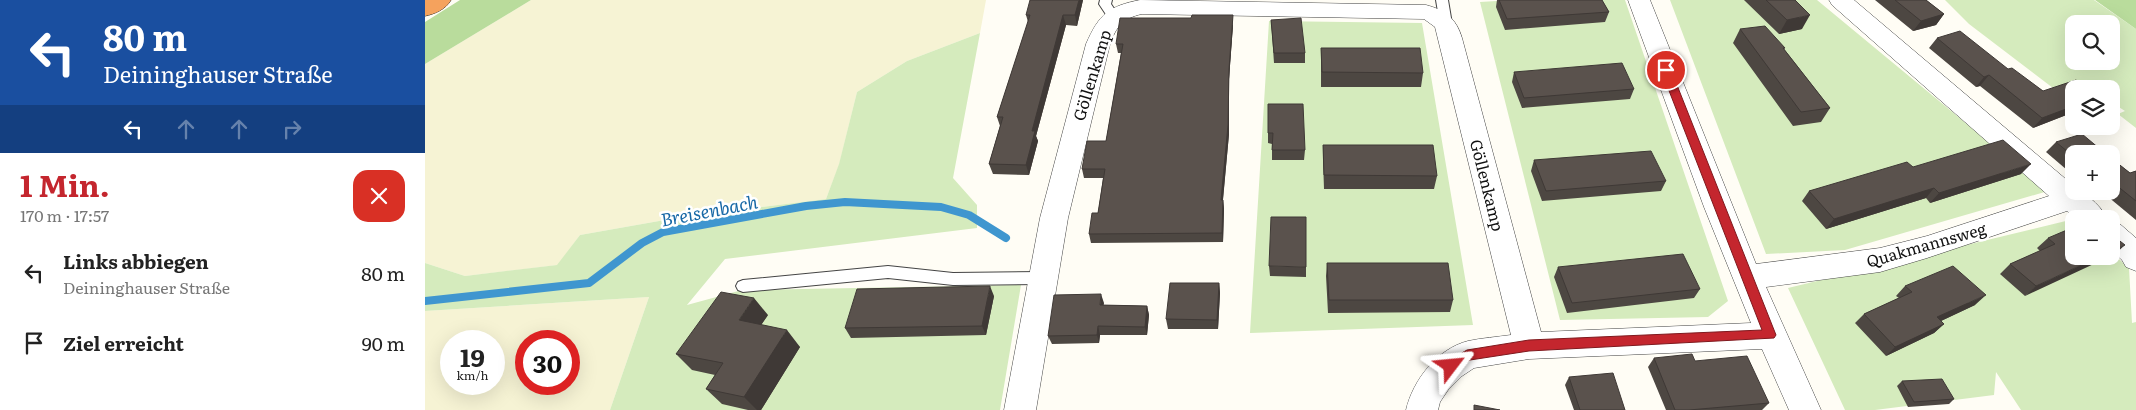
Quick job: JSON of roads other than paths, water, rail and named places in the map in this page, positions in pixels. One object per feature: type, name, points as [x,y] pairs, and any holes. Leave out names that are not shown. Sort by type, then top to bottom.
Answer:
[{"type":"highway","points":[[425,9],[439,0]]},
{"type":"street","points":[[1639,0],[1705,174],[1770,335],[1805,410]]},
{"type":"street","points":[[1840,0],[2065,194]]},
{"type":"street","name":"Göllenkamp","points":[[1020,410],[1042,278],[1073,138],[1109,8],[1125,10],[1173,4],[1425,12],[1437,16],[1444,12],[1529,346]]},
{"type":"street","name":"Quakmannsweg","points":[[1747,277],[1880,260],[1927,247],[2068,200]]},
{"type":"street","points":[[2072,200],[2084,210]]},
{"type":"street","points":[[2120,241],[2136,254],[2136,259]]},
{"type":"street","points":[[1422,410],[1425,397],[1437,380],[1451,366],[1467,355],[1529,346],[1770,335]]},
{"type":"lane","points":[[743,286],[888,272],[953,278],[1042,278]]},
{"type":"waterway","name":"Breisenbach","points":[[425,301],[589,283],[642,243],[663,232],[806,206],[845,202],[941,207],[969,215],[1006,238]]}]
